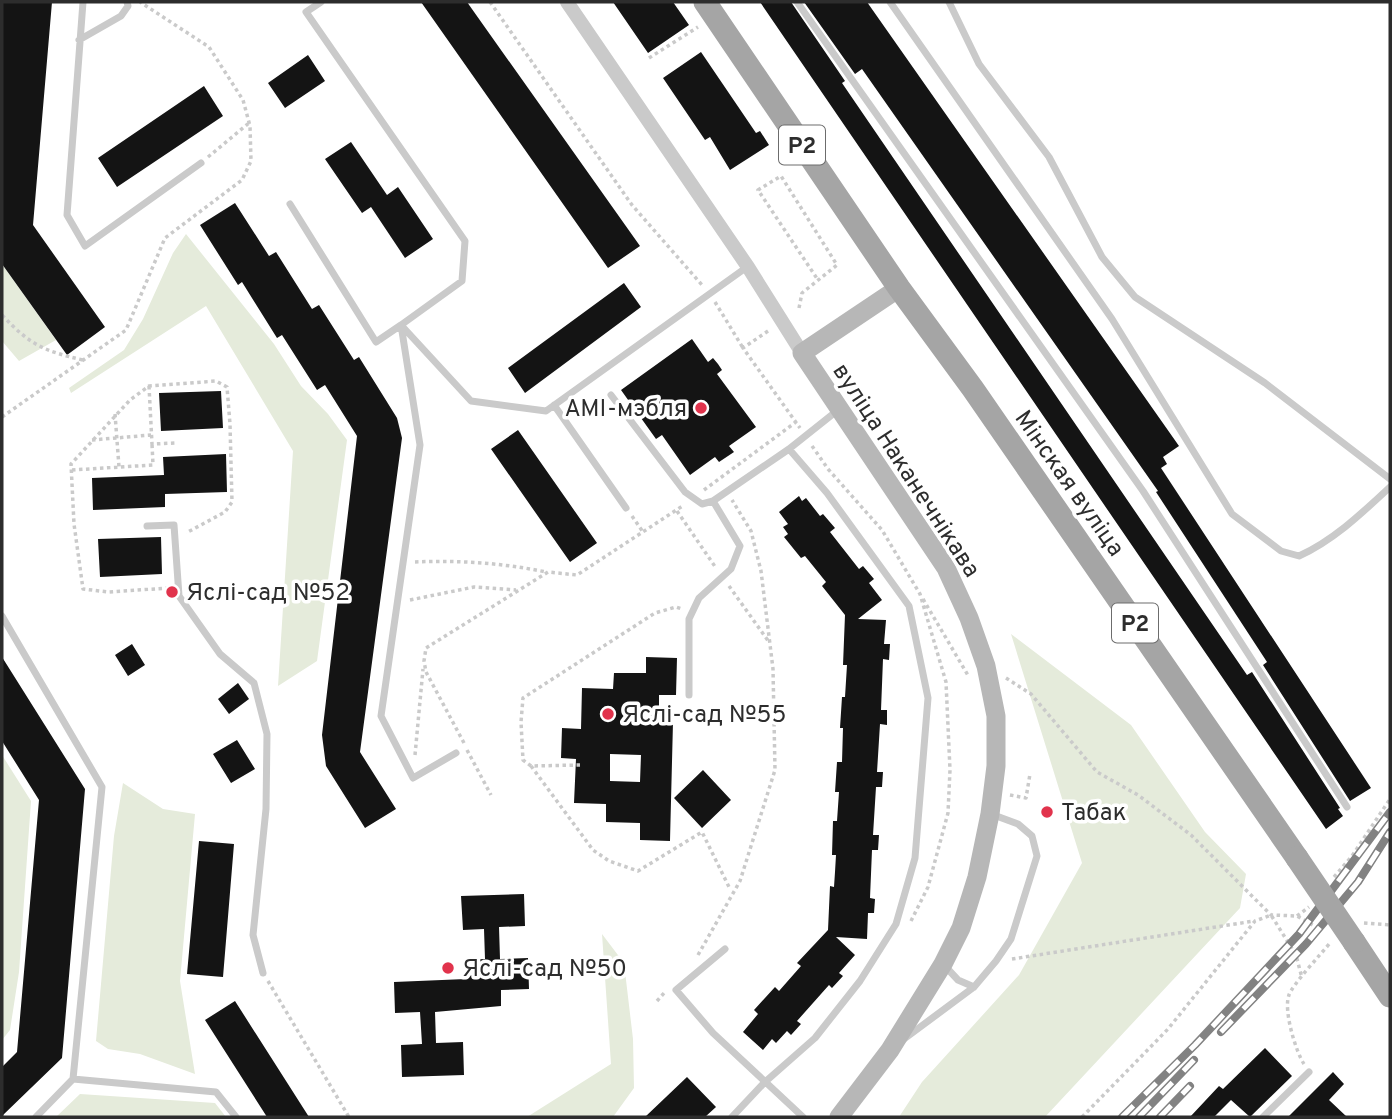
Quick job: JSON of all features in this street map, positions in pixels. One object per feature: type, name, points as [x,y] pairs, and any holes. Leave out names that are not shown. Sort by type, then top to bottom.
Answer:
[{"type":"main road","name":"Мінская вуліца","points":[[710,9],[899,288],[973,389],[1297,858],[1357,932],[1390,996]]},
{"type":"main road","name":"вуліца Наканечнікава","points":[[839,1117],[890,1049],[943,964],[961,928],[977,877],[990,814],[996,766],[996,716],[986,666],[970,618],[946,568],[802,353],[899,288]]},
{"type":"street","name":"вуліца Наканечнікава","points":[[567,2],[748,267],[802,353]]},
{"type":"lane","points":[[83,2],[67,215],[85,246],[201,163]]},
{"type":"lane","points":[[79,40],[121,16],[128,6],[127,2]]},
{"type":"lane","points":[[290,204],[376,342],[462,281],[465,241],[306,12],[321,2]]},
{"type":"lane","points":[[797,2],[1143,491],[1347,807]]},
{"type":"lane","points":[[890,2],[1112,319],[1232,514],[1281,551],[1298,556],[1315,549],[1347,527],[1390,487]]},
{"type":"lane","points":[[949,2],[979,64],[1049,157],[1102,257],[1135,297],[1265,383],[1390,479]]},
{"type":"lane","points":[[401,326],[471,401],[546,411],[748,267]]},
{"type":"lane","points":[[401,326],[420,445],[381,716],[413,778],[456,752]]},
{"type":"lane","points":[[611,395],[685,492],[702,504],[726,492],[789,449],[839,409]]},
{"type":"lane","points":[[554,405],[626,508]]},
{"type":"lane","points":[[732,1117],[764,1083],[815,1038],[860,981],[896,924],[915,858],[928,698],[909,606],[827,493],[789,449]]},
{"type":"lane","points":[[689,695],[689,619],[699,598],[731,569],[740,546],[713,500]]},
{"type":"lane","points":[[147,526],[174,526],[179,596],[220,654],[254,683],[267,734],[267,809],[253,935],[264,973]]},
{"type":"lane","points":[[2,616],[103,787],[73,1079],[36,1117]]},
{"type":"lane","points":[[890,1049],[974,987],[1011,939],[1037,856],[1032,836],[1018,824],[990,814]]},
{"type":"lane","points":[[726,949],[676,990],[713,1033],[803,1117]]},
{"type":"lane","points":[[943,964],[958,980],[974,987]]},
{"type":"lane","points":[[1263,1117],[1309,1073]]},
{"type":"lane","points":[[73,1079],[216,1092],[236,1117]]},
{"type":"path","points":[[2,418],[126,330],[165,237],[242,180],[250,162],[249,123],[243,100],[209,47],[140,2]]},
{"type":"path","points":[[490,2],[632,205],[709,294],[743,348],[828,469],[882,530],[920,594],[946,682],[950,770],[947,813],[928,887],[905,932]]},
{"type":"path","points":[[649,58],[710,9]]},
{"type":"path","points":[[201,163],[249,123]]},
{"type":"path","points":[[799,308],[802,293],[837,265],[781,176],[758,190],[818,280]]},
{"type":"path","points":[[2,315],[17,331],[47,351],[83,360]]},
{"type":"path","points":[[743,348],[768,331]]},
{"type":"path","points":[[175,539],[225,512],[232,502],[227,387],[216,381],[149,386],[130,400],[71,464],[74,524],[83,589],[108,592],[179,587]]},
{"type":"path","points":[[71,470],[153,466],[149,386]]},
{"type":"path","points":[[116,414],[119,467]]},
{"type":"path","points":[[403,563],[443,561],[504,564],[577,575],[693,498],[796,422]]},
{"type":"path","points":[[92,440],[151,435]]},
{"type":"path","points":[[152,444],[176,443]]},
{"type":"path","points":[[690,964],[699,955],[740,881],[775,770],[773,669],[761,571],[751,531],[718,479]]},
{"type":"path","points":[[626,508],[643,532]]},
{"type":"path","points":[[413,778],[426,648],[548,572]]},
{"type":"path","points":[[397,602],[474,587],[518,590]]},
{"type":"path","points":[[692,612],[676,607],[655,613],[523,698],[523,760],[531,766],[593,850],[609,861],[638,871],[702,832],[730,889]]},
{"type":"path","points":[[424,662],[426,672],[491,795]]},
{"type":"path","points":[[986,666],[1031,694],[1097,772],[1138,795],[1191,835],[1271,915],[1296,955],[1302,978]]},
{"type":"path","points":[[531,766],[580,765]]},
{"type":"path","points":[[1334,877],[1352,856],[1390,800]]},
{"type":"path","points":[[1297,916],[1317,898]]},
{"type":"path","points":[[996,961],[1255,920],[1271,915],[1297,916],[1319,929],[1332,941],[1288,996],[1297,1053],[1309,1073]]},
{"type":"path","points":[[1082,1117],[1168,1029],[1255,920]]},
{"type":"path","points":[[1357,932],[1390,925]]},
{"type":"path","points":[[264,973],[349,1117]]},
{"type":"path","points":[[657,1001],[666,992]]},
{"type":"green space","points":[[186,234],[274,344],[301,386],[328,414],[347,440],[317,661],[278,686],[293,451],[206,306],[71,393],[69,388],[124,350],[143,319],[173,253]]},
{"type":"green space","points":[[2,264],[56,340],[19,361],[2,341]]},
{"type":"green space","points":[[1011,634],[1131,725],[1205,832],[1246,874],[1240,908],[1045,1117],[899,1117],[922,1082],[1019,975],[1082,863]]},
{"type":"green space","points":[[2,755],[31,801],[19,972],[10,1030],[2,1040]]},
{"type":"green space","points":[[123,783],[163,809],[195,814],[180,981],[195,1074],[140,1054],[108,1049],[96,1041],[114,836]]},
{"type":"green space","points":[[602,934],[624,963],[633,1039],[634,1088],[613,1117],[527,1117],[611,1064]]},
{"type":"green space","points":[[80,1094],[215,1103],[226,1117],[56,1117]]},
{"type":"building","points":[[2,2],[52,2],[33,225],[105,327],[67,355],[2,264]]},
{"type":"building","points":[[421,2],[467,2],[640,246],[608,268]]},
{"type":"building","points":[[613,2],[673,2],[689,25],[648,53]]},
{"type":"building","points":[[760,2],[791,2],[845,81],[842,83],[1247,675],[1252,672],[1340,808],[1338,809],[1343,816],[1326,829]]},
{"type":"building","points":[[804,2],[867,2],[1179,446],[1163,457],[1167,464],[1161,468],[1371,788],[1350,801],[1263,665],[1267,662],[1156,492],[1158,491],[862,69],[855,74]]},
{"type":"building","points":[[701,52],[756,133],[760,131],[769,145],[730,170],[710,137],[705,140],[663,78]]},
{"type":"building","points":[[308,55],[325,81],[285,108],[268,83]]},
{"type":"building","points":[[204,86],[223,116],[117,187],[98,158]]},
{"type":"building","points":[[351,142],[387,195],[398,187],[433,239],[405,258],[371,207],[362,213],[325,159]]},
{"type":"building","points":[[235,203],[269,256],[276,252],[312,309],[319,305],[354,360],[359,357],[397,418],[402,438],[360,752],[396,809],[365,828],[326,766],[322,735],[357,436],[325,385],[317,390],[282,335],[277,338],[242,282],[238,285],[200,225]]},
{"type":"building","points":[[624,283],[641,307],[525,393],[508,368]]},
{"type":"building","name":"AMI-мэбля","points":[[692,339],[708,362],[713,358],[718,364],[722,370],[717,374],[756,427],[729,446],[734,452],[719,462],[715,457],[690,475],[662,435],[656,439],[621,390]]},
{"type":"building","points":[[221,391],[223,428],[161,431],[159,393]]},
{"type":"building","points":[[518,430],[597,543],[570,562],[491,449]]},
{"type":"building","points":[[226,454],[227,492],[165,494],[165,507],[93,510],[92,478],[164,475],[163,457]]},
{"type":"building","points":[[799,496],[802,501],[806,498],[820,516],[823,514],[835,528],[830,532],[859,569],[863,566],[874,579],[869,583],[882,600],[858,619],[886,620],[884,644],[890,644],[889,660],[883,659],[881,710],[887,710],[887,725],[880,724],[877,772],[883,772],[882,787],[876,787],[873,835],[879,835],[878,850],[872,850],[870,898],[875,899],[874,913],[868,913],[867,939],[836,937],[855,955],[839,973],[843,976],[832,988],[829,985],[797,1021],[801,1024],[791,1035],[787,1031],[776,1043],[772,1039],[763,1050],[743,1032],[758,1014],[754,1010],[775,987],[779,991],[801,966],[797,963],[828,930],[830,886],[834,887],[835,872],[836,855],[832,855],[833,821],[837,821],[839,792],[835,792],[837,762],[842,762],[843,728],[840,728],[847,665],[843,665],[845,615],[822,586],[826,582],[805,556],[801,558],[784,537],[788,534],[783,527],[788,524],[779,512]]},
{"type":"building","points":[[161,537],[162,574],[100,577],[98,539]]},
{"type":"building","points":[[132,644],[145,665],[128,676],[115,655]]},
{"type":"building","points":[[2,657],[85,789],[62,1058],[2,1116],[2,1067],[17,1052],[39,800],[2,741]]},
{"type":"building","points":[[646,657],[677,658],[676,695],[659,695],[659,721],[673,722],[670,841],[640,840],[640,823],[606,822],[606,804],[574,803],[576,759],[561,758],[562,728],[581,729],[582,688],[613,689],[614,673],[646,673]],"holes":[[[610,754],[641,755],[640,782],[610,781]]]},
{"type":"building","points":[[238,683],[249,699],[229,714],[218,699]]},
{"type":"building","points":[[237,740],[255,769],[231,783],[213,754]]},
{"type":"building","points":[[703,770],[731,800],[702,828],[674,798]]},
{"type":"building","points":[[199,841],[234,844],[223,977],[187,974]]},
{"type":"building","points":[[524,894],[525,926],[499,927],[500,959],[528,958],[529,989],[501,990],[501,1006],[435,1012],[436,1043],[463,1042],[464,1075],[402,1077],[401,1045],[422,1044],[420,1012],[395,1013],[394,982],[466,979],[465,960],[485,959],[484,929],[463,930],[461,896]]},
{"type":"building","points":[[235,1001],[309,1117],[267,1117],[205,1020]]},
{"type":"building","points":[[1265,1048],[1292,1076],[1250,1117],[1231,1100],[1214,1117],[1190,1117],[1219,1086],[1223,1089]]},
{"type":"building","points":[[1333,1072],[1344,1084],[1329,1100],[1347,1117],[1288,1117]]},
{"type":"building","points":[[687,1077],[716,1107],[705,1117],[645,1117]]},
{"type":"railway","points":[[1122,1117],[1195,1045],[1299,934],[1390,812]]},
{"type":"railway","points":[[1221,1032],[1306,944],[1358,882],[1390,832]]},
{"type":"railway","points":[[1139,1117],[1194,1060]]},
{"type":"railway","points":[[1160,1117],[1190,1086]]},
{"type":"place","name":"AMI-мэбля","points":[[701,408]]},
{"type":"place","name":"Яслі-сад №52","points":[[172,592]]},
{"type":"place","name":"Яслі-сад №55","points":[[608,714]]},
{"type":"place","name":"Табак","points":[[1047,812]]},
{"type":"place","name":"Яслі-сад №50","points":[[448,968]]}]
